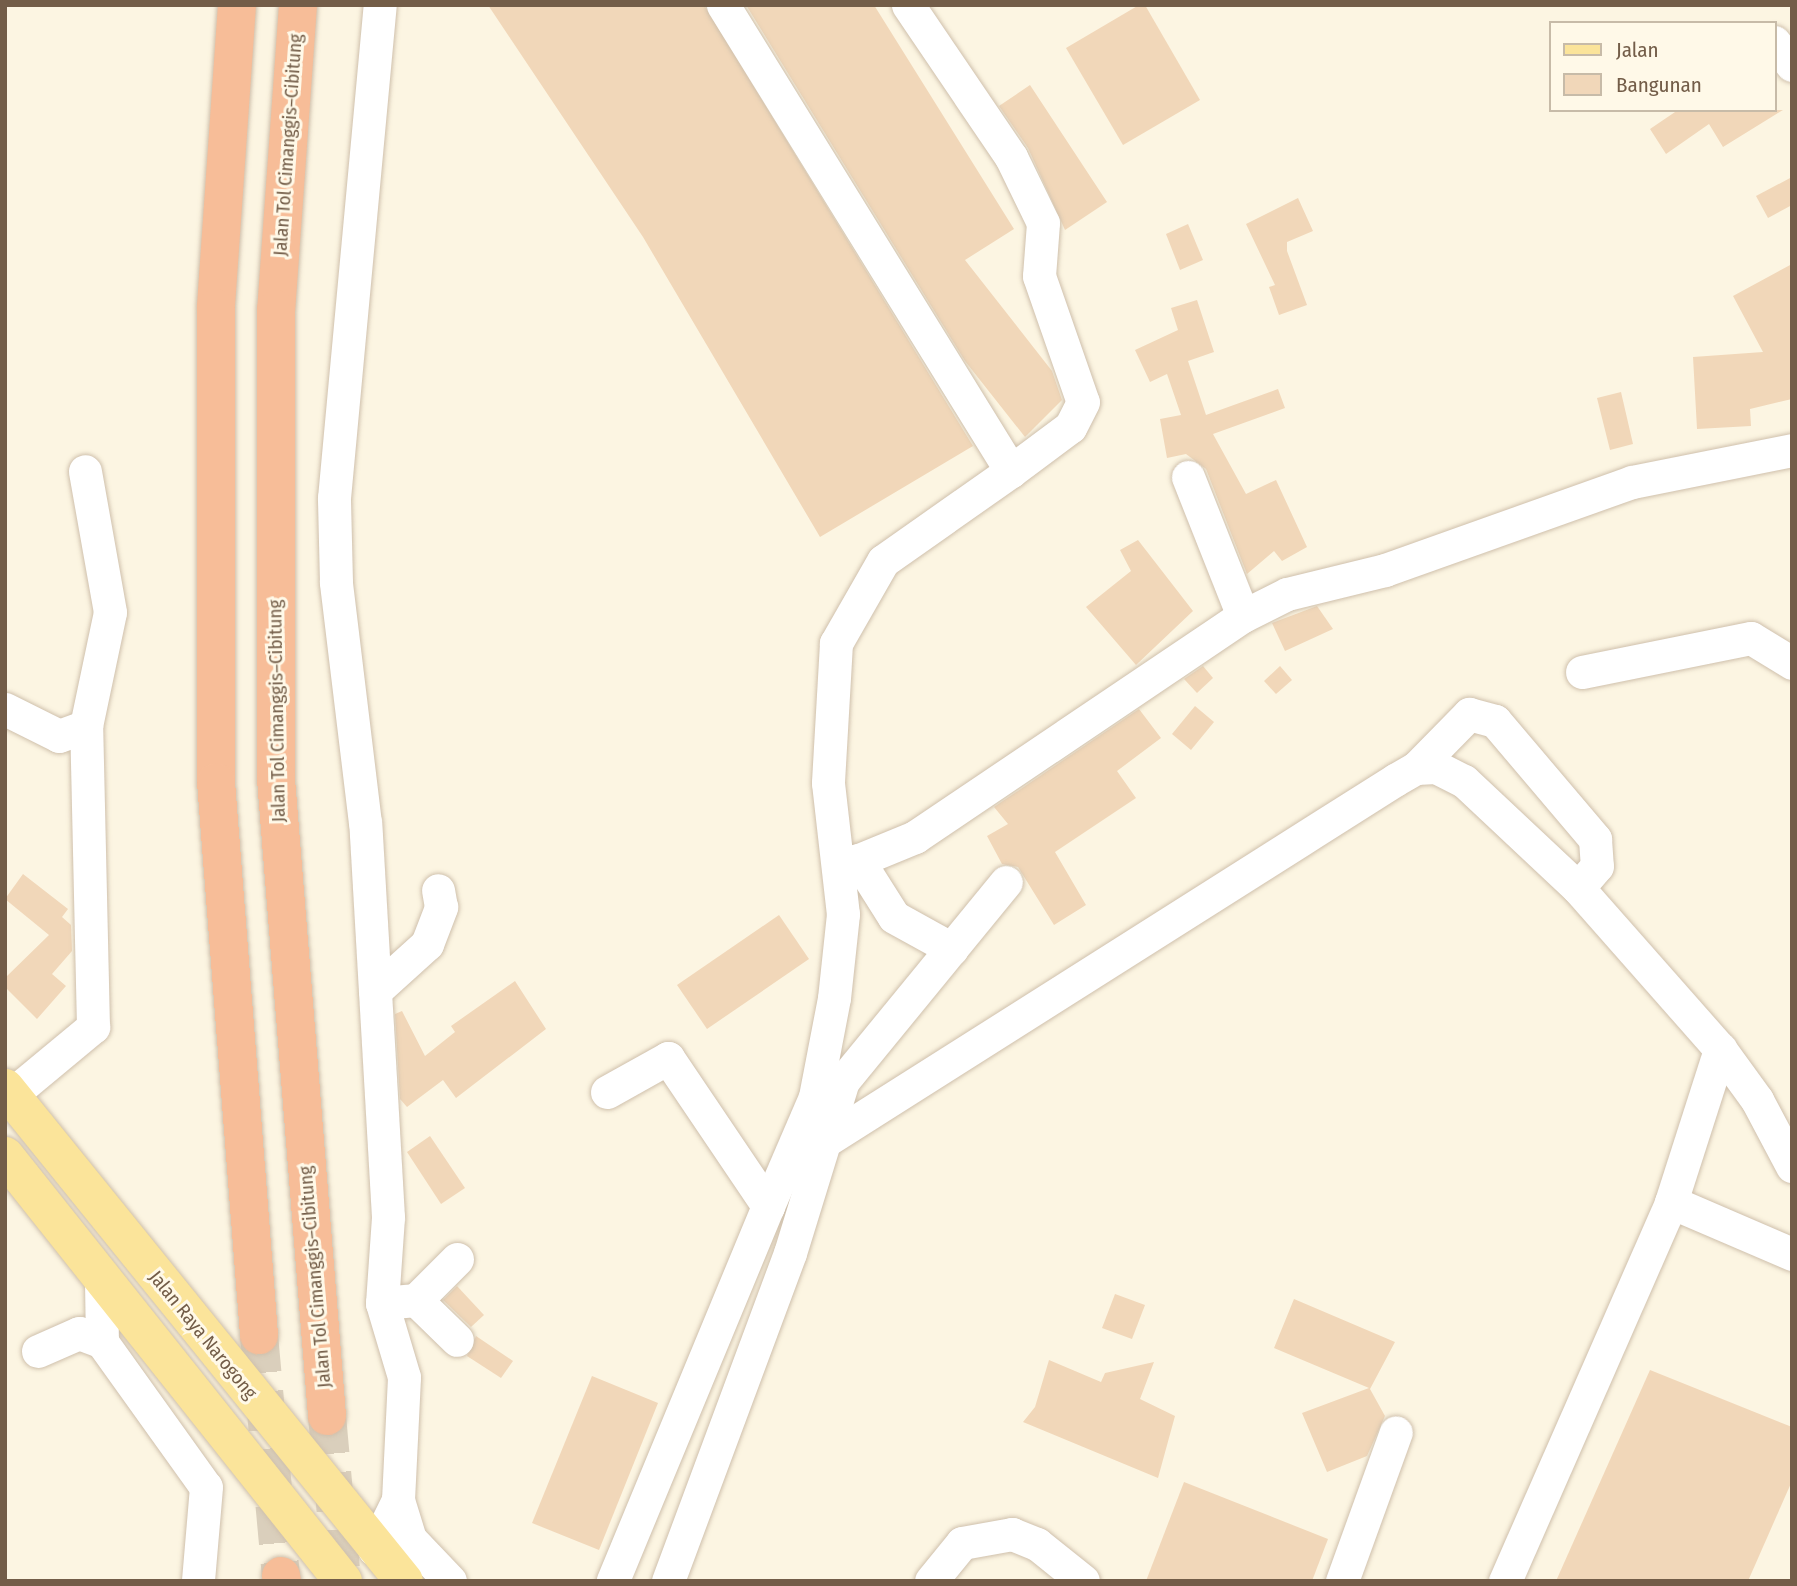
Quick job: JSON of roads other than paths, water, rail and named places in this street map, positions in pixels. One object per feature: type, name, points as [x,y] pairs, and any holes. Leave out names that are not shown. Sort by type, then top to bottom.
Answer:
[{"type":"highway","points":[[237,5],[216,308],[216,782],[259,1335]]},
{"type":"highway","name":"Jalan Tol Cimanggis–Cibitung","points":[[298,5],[276,309],[276,779],[327,1416]]},
{"type":"highway","points":[[290,100],[312,5]]},
{"type":"main road","name":"Jalan Raya Narogong","points":[[8,1091],[374,1549],[404,1581]]},
{"type":"main road","points":[[12,1169],[343,1581]]},
{"type":"street","points":[[380,5],[334,498],[374,991],[388,1217],[382,1303],[404,1377],[398,1500],[410,1539],[450,1581]]},
{"type":"street","points":[[723,5],[1011,471]]},
{"type":"street","points":[[613,1581],[815,1097],[834,999],[850,864],[828,783],[829,696],[836,643],[848,612],[883,561],[1070,427],[1083,402],[1039,276],[1043,223],[1011,158],[908,5]]},
{"type":"street","points":[[1776,45],[1792,65]]},
{"type":"street","points":[[850,864],[915,837],[1117,706],[1243,615],[1322,581],[1385,570],[1632,482],[1792,450]]},
{"type":"street","points":[[8,1091],[93,1027],[86,726],[110,612],[85,471]]},
{"type":"street","points":[[1188,477],[1243,615]]},
{"type":"street","points":[[1582,672],[1751,638],[1792,663]]},
{"type":"street","points":[[5,709],[59,736],[86,726]]},
{"type":"street","points":[[825,1141],[1416,768],[1469,714],[1495,721],[1595,839],[1597,866],[1578,888]]},
{"type":"street","points":[[1416,768],[1436,767],[1464,781],[1578,888],[1720,1049],[1757,1100],[1792,1166]]},
{"type":"street","points":[[850,864],[894,917],[952,949]]},
{"type":"street","points":[[668,1581],[825,1141],[843,1081],[1006,882]]},
{"type":"street","points":[[374,991],[427,944],[441,907],[438,890]]},
{"type":"street","points":[[1505,1581],[1671,1202],[1720,1049]]},
{"type":"street","points":[[607,1092],[668,1058],[768,1206]]},
{"type":"street","points":[[1671,1202],[1792,1254]]},
{"type":"street","points":[[382,1303],[416,1300],[457,1259]]},
{"type":"street","points":[[101,1280],[102,1342],[206,1487],[198,1581]]},
{"type":"street","points":[[416,1300],[457,1340]]},
{"type":"street","points":[[38,1351],[79,1334],[102,1342]]},
{"type":"street","points":[[1342,1581],[1396,1432]]},
{"type":"street","points":[[374,1549],[398,1500]]},
{"type":"street","points":[[931,1581],[962,1543],[1012,1534],[1037,1544],[1083,1581]]},
{"type":"tunnel","points":[[259,1335],[281,1576]]},
{"type":"tunnel","points":[[327,1416],[342,1581]]}]
